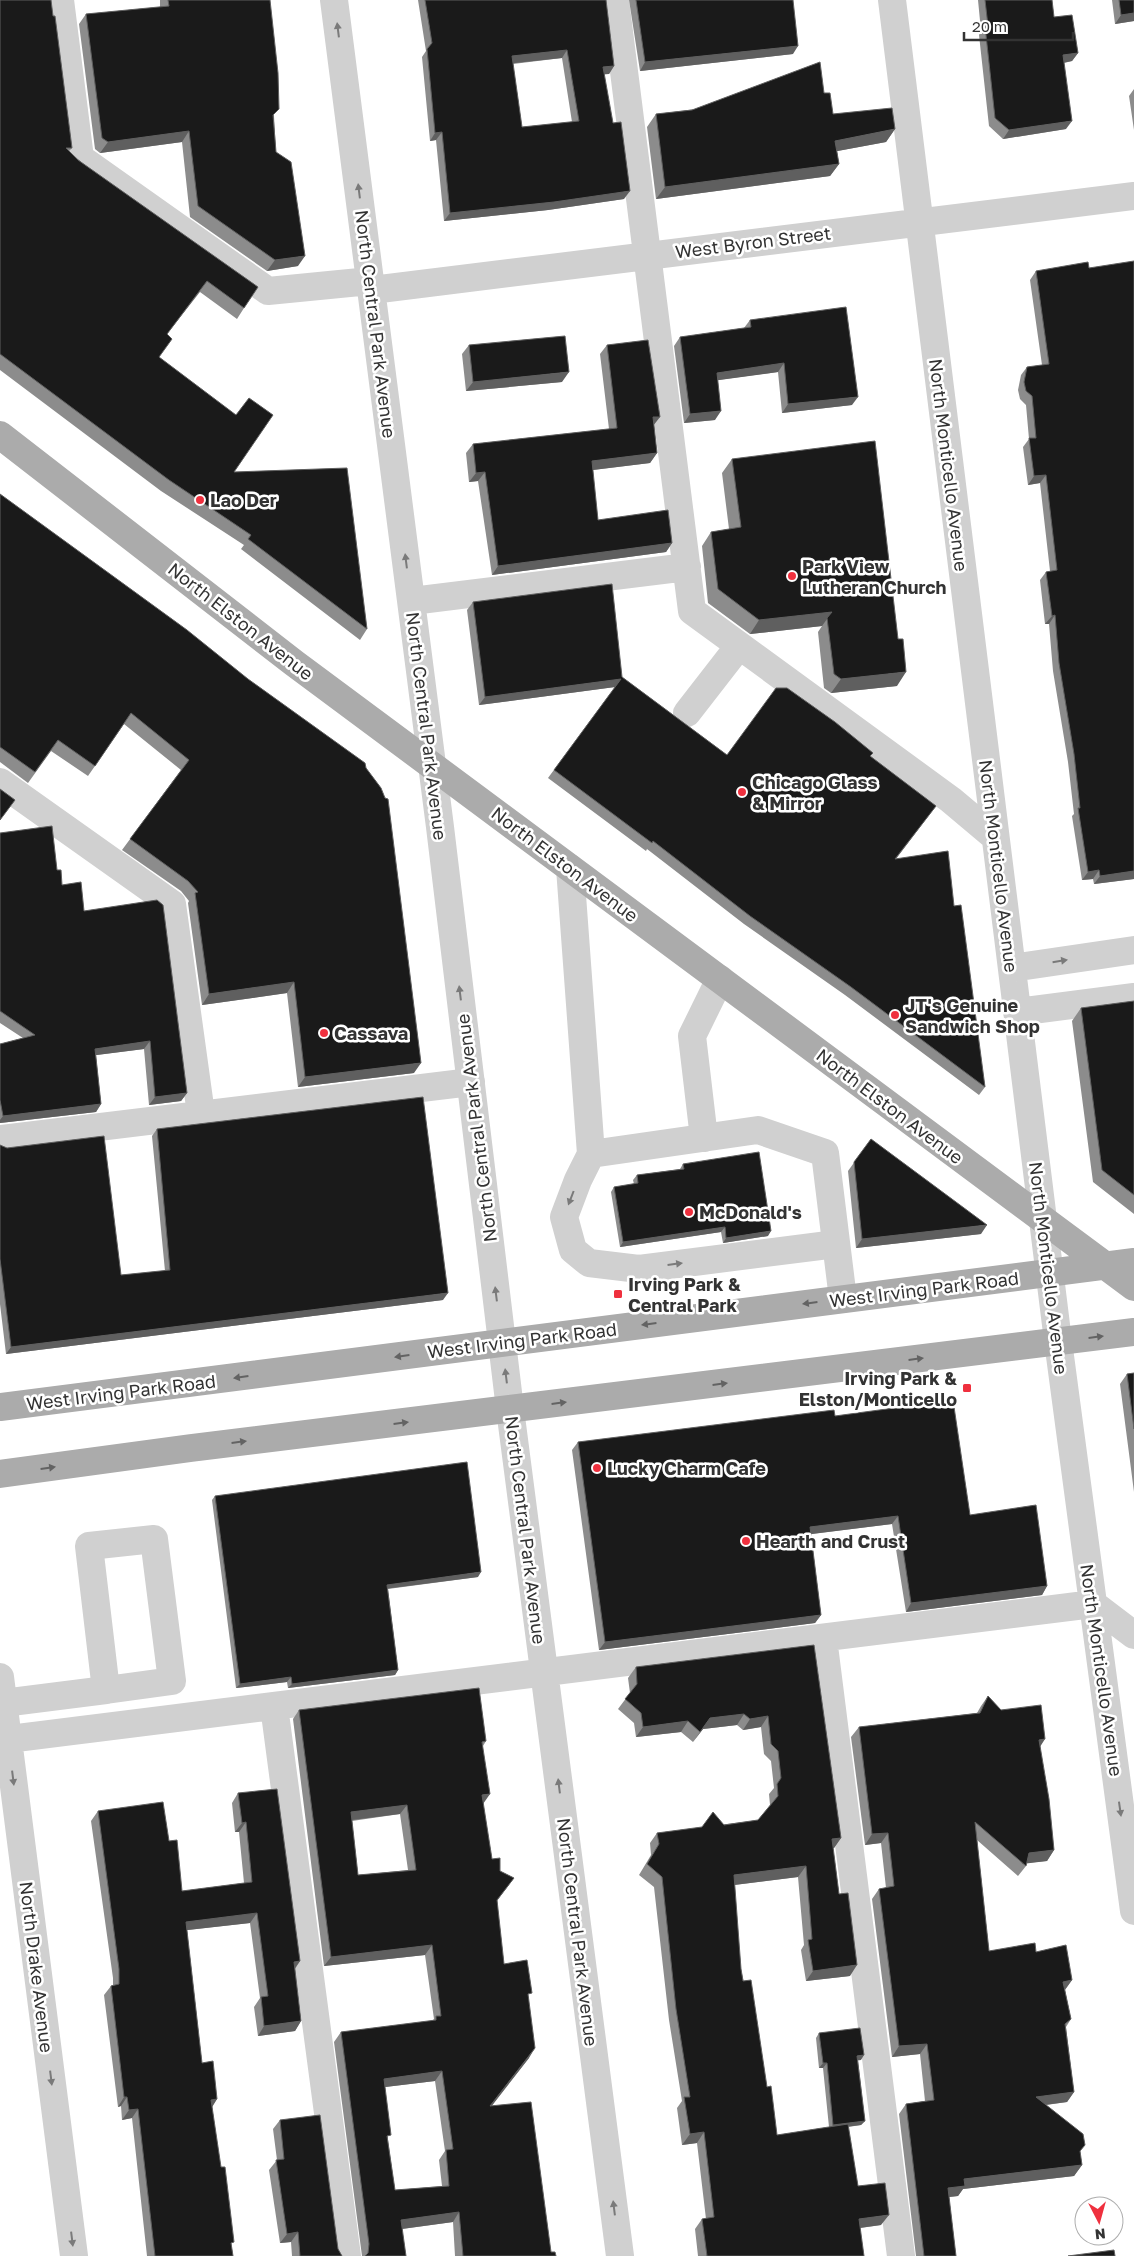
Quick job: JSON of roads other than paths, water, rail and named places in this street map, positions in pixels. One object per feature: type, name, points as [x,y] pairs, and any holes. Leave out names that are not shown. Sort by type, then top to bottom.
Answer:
[{"type":"main road","name":"North Elston Avenue","points":[[0,435],[294,664],[1043,1218],[1103,1266],[1134,1287]]},
{"type":"main road","name":"West Irving Park Road","points":[[0,1407],[1134,1262]]},
{"type":"main road","points":[[0,1474],[191,1448],[1134,1332]]},
{"type":"street","name":"West Byron Street","points":[[60,0],[80,158],[268,291],[371,285],[648,256],[1134,196]]},
{"type":"street","name":"North Central Park Avenue","points":[[334,0],[412,601],[510,1409],[620,2256]]},
{"type":"street","points":[[616,0],[692,611],[950,800],[996,837]]},
{"type":"street","name":"North Monticello Avenue","points":[[892,0],[1058,1341],[1134,1911]]},
{"type":"street","points":[[412,601],[687,567]]},
{"type":"street","points":[[687,713],[739,646]]},
{"type":"street","points":[[0,782],[172,904],[201,1114]]},
{"type":"street","points":[[570,868],[591,1154],[578,1180],[564,1217],[573,1250],[589,1264],[638,1269],[836,1244]]},
{"type":"street","points":[[1012,968],[1134,950]]},
{"type":"street","points":[[704,1138],[692,1036],[720,979]]},
{"type":"street","points":[[1017,1012],[1134,997]]},
{"type":"street","points":[[0,1139],[471,1082]]},
{"type":"street","points":[[591,1154],[758,1130],[825,1153],[843,1299]]},
{"type":"street","points":[[2,1690],[106,1690],[172,1681],[154,1539],[89,1546],[106,1690]]},
{"type":"street","points":[[4,1740],[1093,1604],[1134,1635]]},
{"type":"street","points":[[823,1638],[901,2256]]},
{"type":"street","name":"North Drake Avenue","points":[[2,1690],[4,1740],[74,2256]]},
{"type":"street","points":[[274,1706],[347,2256]]},
{"type":"place","name":"Lao Der","points":[[200,500]]},
{"type":"place","name":"Park View Lutheran Church","points":[[792,576]]},
{"type":"place","name":"Chicago Glass & Mirror","points":[[742,792]]},
{"type":"place","name":"JT's Genuine Sandwich Shop","points":[[895,1015]]},
{"type":"place","name":"Cassava","points":[[324,1033]]},
{"type":"place","name":"McDonald's","points":[[689,1212]]},
{"type":"place","name":"Irving Park & Central Park","points":[[618,1294]]},
{"type":"place","name":"Irving Park & Elston/Monticello","points":[[967,1388]]},
{"type":"place","name":"Lucky Charm Cafe","points":[[597,1468]]},
{"type":"place","name":"Hearth and Crust","points":[[746,1541]]}]
